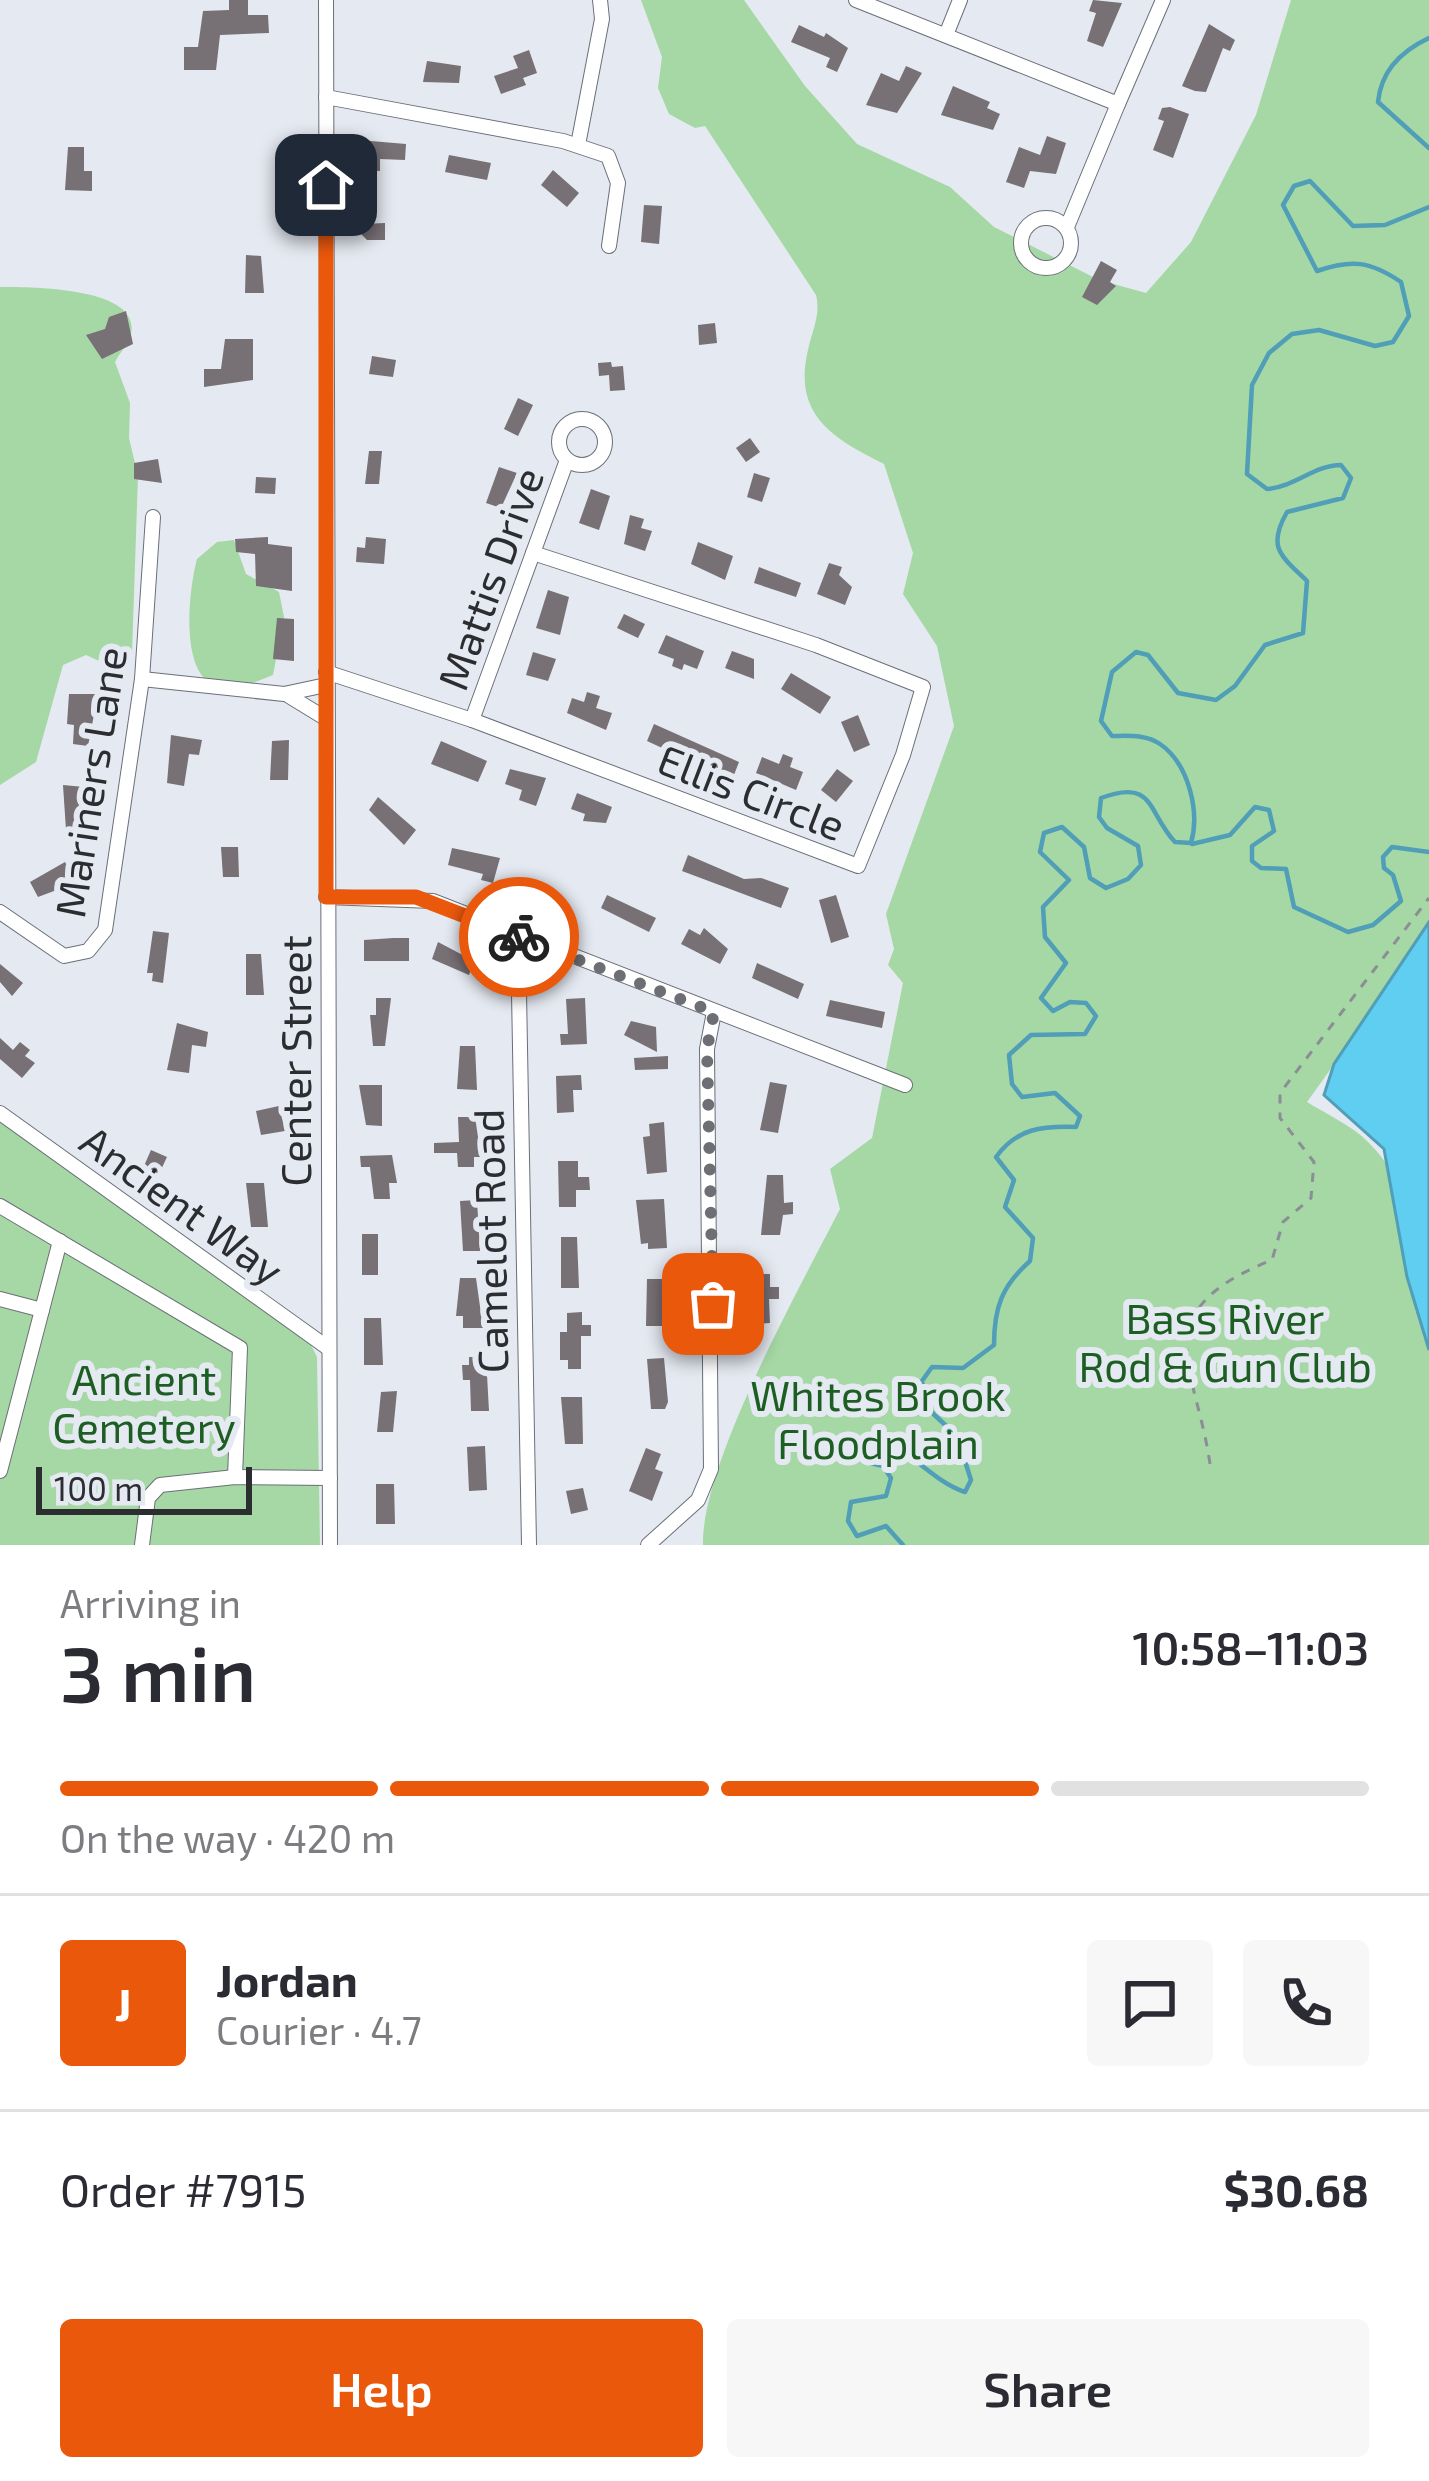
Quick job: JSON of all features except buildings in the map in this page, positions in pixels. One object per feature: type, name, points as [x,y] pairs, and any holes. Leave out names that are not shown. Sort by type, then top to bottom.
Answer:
[{"type":"street","name":"Center Street","points":[[326,0],[330,1545]]},
{"type":"street","points":[[578,145],[602,19],[600,0]]},
{"type":"street","points":[[856,0],[1118,104]]},
{"type":"street","points":[[946,35],[960,0]]},
{"type":"street","points":[[1067,226],[1163,0]]},
{"type":"street","points":[[326,98],[578,145],[608,156],[618,173],[609,246]]},
{"type":"street","name":"Mattis Drive","points":[[472,720],[567,460]]},
{"type":"street","name":"Mariners Lane","points":[[0,912],[64,956],[88,951],[105,930],[142,679],[153,517]]},
{"type":"street","name":"Ellis Circle","points":[[326,678],[472,720],[858,866],[924,693],[918,684],[816,644],[533,553]]},
{"type":"street","points":[[284,694],[326,678]]},
{"type":"street","points":[[142,679],[284,694],[325,718]]},
{"type":"street","points":[[326,897],[416,897],[904,1085]]},
{"type":"street","name":"Camelot Road","points":[[518,937],[529,1545]]},
{"type":"street","points":[[648,1545],[698,1500],[711,1469],[707,1049],[714,1012]]},
{"type":"street","name":"Ancient Way","points":[[0,1113],[328,1348]]},
{"type":"street","points":[[1,1212],[60,1241],[240,1348],[235,1477]]},
{"type":"street","points":[[0,1472],[60,1241]]},
{"type":"street","points":[[0,1299],[42,1310]]},
{"type":"street","points":[[142,1545],[146,1505],[156,1488],[235,1477],[330,1478]]},
{"type":"path","points":[[1210,1464],[1203,1416],[1184,1365],[1184,1340],[1212,1294],[1238,1274],[1272,1260],[1283,1222],[1311,1198],[1314,1162],[1280,1118],[1280,1093],[1429,898]]},
{"type":"green space","points":[[641,0],[744,0],[805,86],[857,144],[950,187],[994,227],[1099,280],[1146,293],[1191,242],[1256,115],[1291,0],[1429,0],[1429,932],[1307,1102],[1369,1143],[1386,1163],[1408,1209],[1423,1336],[1429,1349],[1429,1545],[703,1545],[718,1469],[735,1424],[840,1209],[830,1169],[872,1138],[903,983],[888,965],[894,949],[886,914],[954,726],[937,646],[903,594],[913,553],[884,464],[834,434],[812,408],[806,392],[816,295],[705,126],[695,128],[669,114],[658,88],[662,57]]},
{"type":"green space","points":[[0,287],[81,293],[121,308],[130,320],[130,337],[115,362],[130,403],[129,438],[138,476],[132,653],[99,661],[86,655],[63,665],[36,762],[0,785]]},
{"type":"green space","points":[[234,540],[246,574],[279,592],[284,617],[273,675],[245,686],[205,679],[190,639],[197,559],[217,542]]},
{"type":"green space","name":"Ancient Cemetery","points":[[0,1119],[310,1343],[317,1357],[320,1545],[0,1545]]},
{"type":"water","points":[[1429,922],[1429,1350],[1407,1277],[1384,1149],[1324,1095],[1334,1064]]},
{"type":"waterway","points":[[1429,38],[1394,63],[1378,102],[1429,148]]},
{"type":"waterway","points":[[903,1545],[886,1526],[857,1536],[848,1521],[851,1502],[886,1496],[891,1478],[883,1466],[870,1463],[872,1453],[892,1444],[965,1492],[971,1480],[957,1436],[926,1407],[922,1381],[932,1367],[963,1368],[994,1345],[1002,1298],[1030,1261],[1033,1238],[1005,1207],[1014,1180],[996,1157],[1022,1134],[1076,1127],[1080,1116],[1055,1093],[1022,1097],[1012,1084],[1009,1055],[1031,1035],[1085,1034],[1096,1016],[1086,1003],[1070,1002],[1053,1011],[1041,998],[1066,963],[1045,937],[1043,907],[1069,880],[1040,852],[1044,833],[1062,827],[1084,847],[1090,878],[1106,888],[1128,879],[1141,865],[1138,846],[1107,828],[1099,817],[1101,798],[1131,792],[1141,795],[1175,842],[1191,843],[1190,789],[1170,753],[1155,741],[1112,736],[1101,721],[1112,672],[1136,652],[1148,655],[1178,693],[1216,700],[1235,686],[1265,645],[1303,633],[1307,581],[1279,550],[1281,524],[1287,512],[1343,498],[1351,478],[1341,465],[1331,466],[1267,489],[1247,474],[1252,385],[1269,353],[1292,334],[1319,330],[1375,346],[1393,342],[1409,316],[1401,282],[1380,270],[1351,264],[1317,271],[1283,205],[1294,186],[1310,181],[1353,226],[1385,225],[1429,207]]},
{"type":"waterway","points":[[1192,844],[1230,835],[1255,807],[1269,810],[1274,831],[1252,846],[1252,861],[1261,868],[1286,869],[1294,907],[1348,932],[1373,925],[1401,901],[1393,875],[1384,868],[1383,857],[1392,847],[1429,852]]},
{"type":"way so far","points":[[519,937],[714,1012],[707,1049],[713,1304]]},
{"type":"route","points":[[326,185],[326,897],[416,897],[519,937]]},
{"type":"park label","name":"Bass River Rod & Gun Club","points":[[1225,1341]]},
{"type":"park label","name":"Whites Brook Floodplain","points":[[878,1418]]}]
